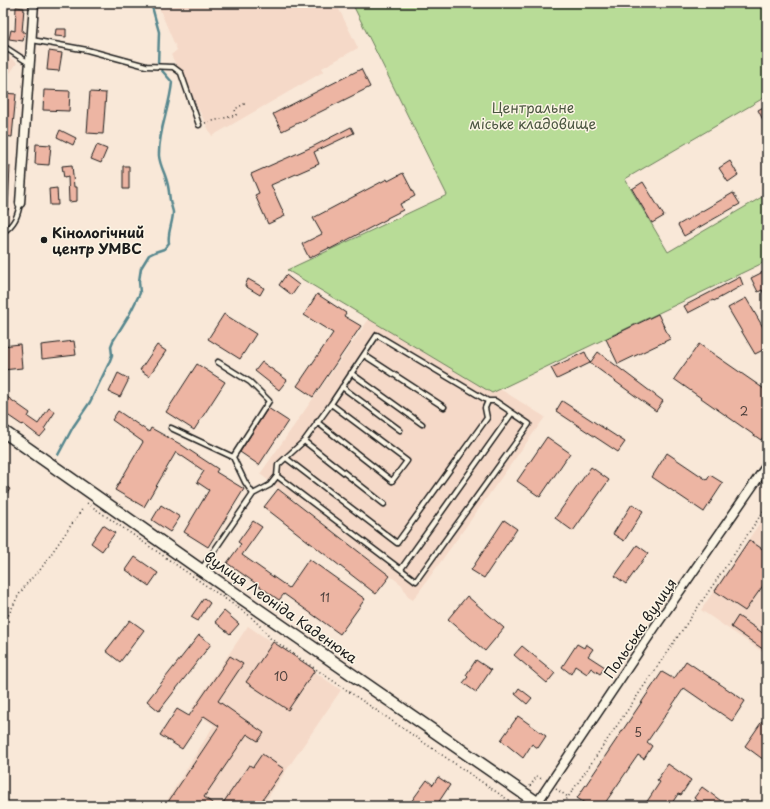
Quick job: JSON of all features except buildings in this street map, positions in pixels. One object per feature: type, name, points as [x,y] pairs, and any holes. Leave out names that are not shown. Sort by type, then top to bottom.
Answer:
[{"type":"street","points":[[20,203],[34,3]]},
{"type":"street","name":"вулиця Леоніда Каденюка","points":[[3,431],[538,805]]},
{"type":"street","name":"Польська вулиця","points":[[538,805],[655,627],[767,465]]},
{"type":"lane","points":[[31,40],[87,50],[146,66],[173,67],[178,69],[181,73],[198,125]]},
{"type":"lane","points":[[3,46],[30,63]]},
{"type":"lane","points":[[3,232],[14,223],[18,214],[20,203]]},
{"type":"lane","points":[[201,570],[253,494],[270,485],[277,476],[278,465],[304,441],[331,404],[377,335],[488,401],[495,401],[529,424],[416,581],[277,476]]},
{"type":"lane","points":[[364,355],[444,407]]},
{"type":"lane","points":[[218,362],[250,382],[269,401],[233,457]]},
{"type":"lane","points":[[351,374],[422,424]]},
{"type":"lane","points":[[342,387],[400,430]]},
{"type":"lane","points":[[286,458],[397,543],[487,418],[485,408],[488,401]]},
{"type":"lane","points":[[317,422],[392,481],[407,461],[331,404]]},
{"type":"lane","points":[[401,569],[512,413]]},
{"type":"lane","points":[[171,428],[233,457],[245,482],[253,494]]},
{"type":"lane","points":[[304,441],[384,504]]},
{"type":"path","points":[[198,125],[236,115],[236,109],[246,103]]},
{"type":"path","points":[[88,503],[250,616],[270,638],[516,806]]},
{"type":"path","points":[[562,806],[767,506]]},
{"type":"path","points":[[3,621],[7,618],[18,596],[28,582],[40,570],[83,508]]},
{"type":"shaded area","points":[[157,3],[336,3],[358,48],[322,68],[323,72],[212,136],[171,55],[177,50]]},
{"type":"shaded area","points":[[3,53],[17,63],[3,83]]},
{"type":"shaded area","points":[[369,319],[492,393],[500,389],[545,417],[413,600],[408,597],[402,585],[260,474]]},
{"type":"shaded area","points":[[767,512],[767,655],[701,610]]},
{"type":"shaded area","points":[[248,626],[341,690],[262,806],[171,806],[166,802],[214,725],[191,710]]},
{"type":"green space","name":"Центральне міське кладовище","points":[[352,3],[767,3],[767,96],[625,179],[668,252],[767,194],[767,261],[492,393],[287,270],[447,195]]},
{"type":"waterway","points":[[58,455],[73,427],[90,402],[109,363],[112,355],[111,346],[113,341],[140,293],[139,281],[141,268],[149,255],[164,249],[169,243],[173,212],[168,184],[160,163],[159,147],[172,82],[158,66],[159,32],[151,3]]},
{"type":"place","name":"Кінологічний центр УМВС","points":[[44,240]]}]
